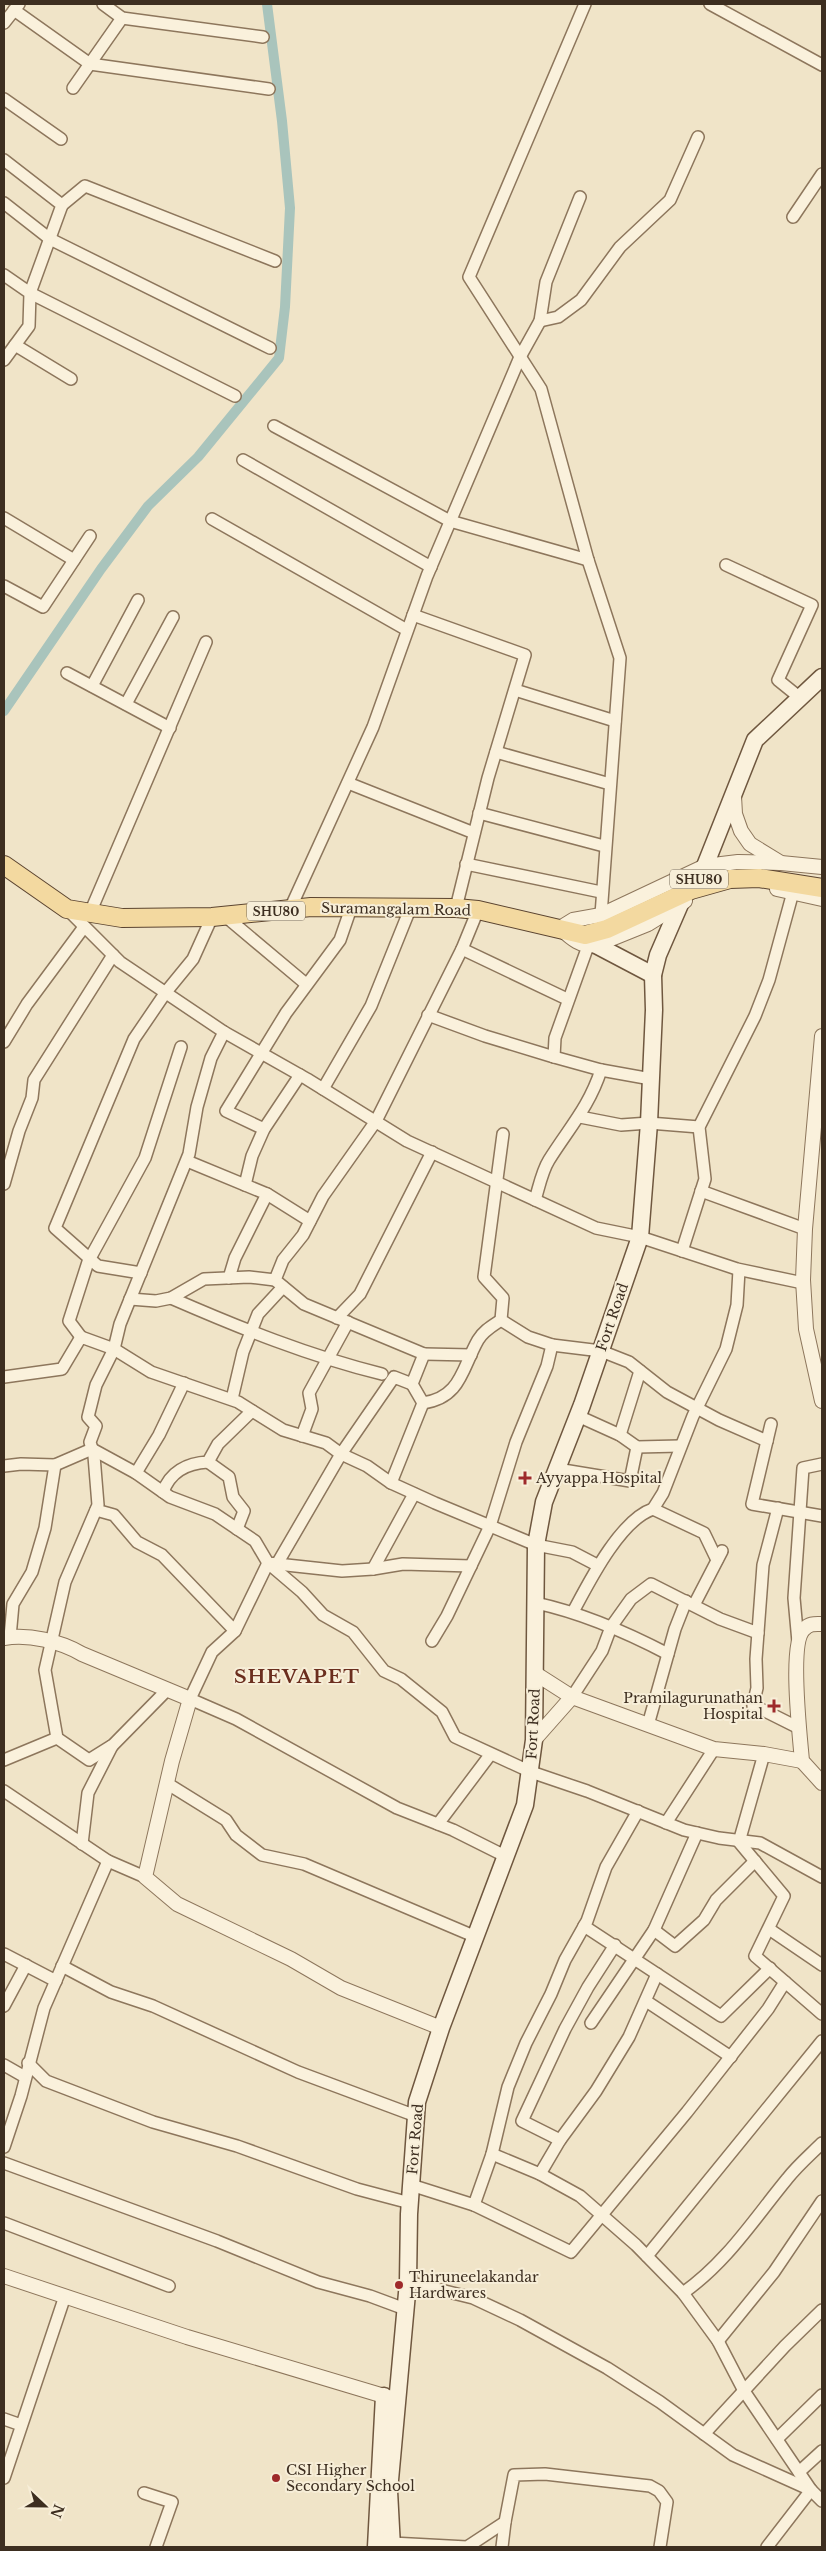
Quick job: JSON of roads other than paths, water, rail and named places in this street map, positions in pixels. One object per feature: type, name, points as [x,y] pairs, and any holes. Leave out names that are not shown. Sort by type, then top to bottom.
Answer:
[{"type":"main road","points":[[705,866],[755,740],[822,677]]},
{"type":"main road","name":"Suramangalam Road","points":[[4,865],[87,920],[218,916],[290,909],[456,908],[478,910],[560,928]]},
{"type":"main road","name":"SHU80","points":[[588,938],[605,921],[688,883],[728,871],[760,870],[822,880]]},
{"type":"main road","name":"SHU80","points":[[560,928],[588,938],[691,890],[730,879],[759,878],[822,888]]},
{"type":"main road","name":"Fort Road","points":[[387,2546],[390,2398],[408,2282],[410,2203],[417,2102],[441,2028],[508,1857],[525,1805],[534,1740],[536,1545],[544,1502],[578,1416],[640,1237],[645,1197],[649,1123],[653,975],[658,956],[681,902]]},
{"type":"main road","points":[[588,938],[653,975]]},
{"type":"street","points":[[103,4],[122,18],[263,38]]},
{"type":"street","points":[[585,4],[469,277],[541,389],[588,560],[620,658],[600,914]]},
{"type":"street","points":[[710,4],[822,65]]},
{"type":"street","points":[[4,23],[16,7],[90,64],[269,89]]},
{"type":"street","points":[[73,88],[122,18]]},
{"type":"street","points":[[4,99],[61,139]]},
{"type":"street","points":[[540,321],[558,317],[581,300],[620,247],[670,200],[698,137]]},
{"type":"street","points":[[4,160],[62,205]]},
{"type":"street","points":[[793,217],[822,174]]},
{"type":"street","points":[[4,360],[29,326],[30,293],[62,205],[84,186],[275,261]]},
{"type":"street","points":[[290,909],[373,727],[430,567],[520,357],[540,321],[546,282],[580,197]]},
{"type":"street","points":[[4,203],[50,239],[270,348]]},
{"type":"street","points":[[4,275],[30,293],[235,396]]},
{"type":"street","points":[[15,345],[71,379]]},
{"type":"street","points":[[274,426],[450,521],[588,560]]},
{"type":"street","points":[[243,460],[430,567]]},
{"type":"street","points":[[4,518],[74,560]]},
{"type":"street","points":[[212,519],[407,630]]},
{"type":"street","points":[[4,586],[43,607],[90,536]]},
{"type":"street","points":[[726,565],[812,605],[778,680],[799,697]]},
{"type":"street","points":[[92,686],[138,600]]},
{"type":"street","points":[[413,615],[525,655],[479,813],[456,908]]},
{"type":"street","points":[[126,704],[173,617]]},
{"type":"street","points":[[5,1036],[87,920],[206,642]]},
{"type":"street","points":[[67,673],[170,728]]},
{"type":"street","points":[[515,690],[615,721]]},
{"type":"street","points":[[496,752],[610,784]]},
{"type":"street","points":[[348,783],[450,826],[474,833]]},
{"type":"street","points":[[734,796],[735,814],[741,831],[750,844],[781,863]]},
{"type":"street","points":[[479,813],[604,846]]},
{"type":"street","points":[[560,928],[573,920],[600,914],[705,866],[738,862],[781,863],[822,867]]},
{"type":"street","points":[[466,864],[601,892]]},
{"type":"street","points":[[554,1057],[555,1038],[588,938],[648,924],[681,902],[725,887],[760,886],[822,899]]},
{"type":"street","points":[[682,1251],[705,1179],[699,1127],[755,1016],[769,980],[793,892]]},
{"type":"street","points":[[264,1130],[226,1110],[306,984],[340,940],[351,908]]},
{"type":"street","points":[[324,1089],[371,1006],[410,909]]},
{"type":"street","points":[[232,1399],[243,1352],[258,1314],[279,1283],[283,1260],[303,1235],[323,1196],[376,1121],[462,949],[478,910]]},
{"type":"street","points":[[141,1274],[98,1266],[55,1228],[134,1039],[166,992],[194,959],[218,916],[306,984]]},
{"type":"street","points":[[87,920],[113,955],[166,992],[224,1032],[324,1089],[407,1141],[596,1228],[640,1237],[739,1270],[803,1283]]},
{"type":"street","points":[[462,949],[567,999]]},
{"type":"street","points":[[4,1184],[8,1159],[32,1098],[34,1080],[113,955]]},
{"type":"street","points":[[428,1015],[484,1036],[554,1057],[601,1070],[651,1079]]},
{"type":"street","points":[[168,1689],[113,1745],[89,1760],[57,1738],[46,1670],[65,1582],[98,1504],[90,1442],[96,1426],[88,1417],[96,1385],[114,1349],[120,1324],[187,1160],[196,1107],[211,1058],[224,1032]]},
{"type":"street","points":[[822,1036],[805,1229],[803,1283],[806,1329],[822,1401]]},
{"type":"street","points":[[181,1048],[145,1158],[90,1259],[71,1308],[69,1321],[81,1338],[114,1349],[151,1372],[232,1399],[283,1430],[326,1443],[341,1454],[367,1466],[391,1483],[414,1494],[536,1545],[572,1552],[597,1565]]},
{"type":"street","points":[[535,1200],[548,1161],[580,1117],[594,1091],[601,1070]]},
{"type":"street","points":[[245,1185],[252,1156],[264,1130],[300,1075]]},
{"type":"street","points":[[580,1117],[621,1125],[649,1123],[699,1127]]},
{"type":"street","points":[[501,1320],[503,1298],[484,1277],[488,1230],[498,1182],[503,1134]]},
{"type":"street","points":[[302,1436],[312,1409],[309,1392],[328,1361],[342,1320],[360,1294],[432,1152]]},
{"type":"street","points":[[187,1160],[266,1194],[310,1221]]},
{"type":"street","points":[[701,1192],[805,1229]]},
{"type":"street","points":[[229,1278],[235,1258],[266,1194]]},
{"type":"street","points":[[573,1612],[597,1565],[640,1514],[653,1509],[663,1493],[680,1446],[726,1350],[737,1305],[739,1270]]},
{"type":"street","points":[[130,1299],[156,1301],[171,1298],[204,1279],[229,1278],[279,1283],[304,1304],[424,1354],[471,1355]]},
{"type":"street","points":[[171,1298],[251,1333],[328,1361],[382,1374]]},
{"type":"street","points":[[501,1320],[528,1337],[552,1346],[601,1351],[629,1362],[667,1392],[767,1441]]},
{"type":"street","points":[[423,1403],[438,1401],[460,1381],[478,1340],[485,1330],[501,1320]]},
{"type":"street","points":[[4,1377],[62,1370],[81,1338]]},
{"type":"street","points":[[432,1641],[490,1526],[516,1442],[547,1366],[552,1346]]},
{"type":"street","points":[[412,1384],[424,1354]]},
{"type":"street","points":[[620,1435],[640,1371]]},
{"type":"street","points":[[145,1877],[172,1761],[190,1698],[212,1652],[235,1630],[272,1564],[341,1454],[394,1377],[412,1384],[423,1403]]},
{"type":"street","points":[[136,1472],[159,1435],[184,1383]]},
{"type":"street","points":[[391,1483],[423,1403]]},
{"type":"street","points":[[208,1462],[218,1444],[252,1411]]},
{"type":"street","points":[[578,1416],[620,1435],[637,1447],[680,1446]]},
{"type":"street","points":[[771,1424],[752,1504],[822,1516]]},
{"type":"street","points":[[557,1469],[590,1476],[630,1481],[637,1447]]},
{"type":"street","points":[[4,1466],[21,1464],[56,1465],[92,1449]]},
{"type":"street","points":[[92,1449],[136,1472],[163,1492],[188,1505],[215,1514],[255,1542],[272,1564],[323,1615],[353,1632],[384,1671],[401,1679],[442,1712],[455,1737],[490,1755],[531,1772],[666,1823],[697,1833],[740,1842],[760,1843],[822,1877]]},
{"type":"street","points":[[163,1492],[168,1478],[182,1469],[198,1463],[208,1462],[229,1477],[233,1497],[244,1511],[237,1529]]},
{"type":"street","points":[[798,1642],[794,1598],[802,1468],[822,1464]]},
{"type":"street","points":[[56,1465],[45,1528],[32,1572],[13,1604],[7,1637],[20,1635],[68,1646],[82,1654],[190,1698],[236,1719],[397,1808],[438,1824],[508,1857]]},
{"type":"street","points":[[373,1569],[414,1494]]},
{"type":"street","points":[[778,1508],[763,1565],[756,1688],[752,1705],[799,1728]]},
{"type":"street","points":[[648,1724],[668,1654],[690,1604],[719,1556],[704,1533],[653,1509]]},
{"type":"street","points":[[96,1510],[114,1515],[136,1542],[162,1555],[235,1630]]},
{"type":"street","points":[[272,1564],[342,1571],[373,1569],[403,1564],[471,1566]]},
{"type":"street","points":[[534,1740],[572,1697],[602,1651],[611,1627],[632,1599],[651,1584],[720,1619],[758,1633]]},
{"type":"street","points":[[536,1603],[573,1612],[611,1627],[668,1654]]},
{"type":"street","points":[[822,1624],[812,1624],[803,1629],[796,1649],[802,1761],[822,1783]]},
{"type":"street","points":[[536,1674],[572,1697],[714,1749],[764,1754],[802,1761]]},
{"type":"street","points":[[4,1760],[57,1738]]},
{"type":"street","points":[[82,1844],[88,1793],[113,1745]]},
{"type":"street","points":[[666,1823],[714,1749]]},
{"type":"street","points":[[740,1842],[764,1754]]},
{"type":"street","points":[[438,1824],[490,1755]]},
{"type":"street","points":[[168,1784],[226,1820],[236,1835],[262,1855],[304,1864],[476,1937]]},
{"type":"street","points":[[4,1791],[108,1861],[145,1877],[177,1904],[291,1959],[341,1988],[441,2028]]},
{"type":"street","points":[[474,2205],[492,2154],[508,2087],[522,2052],[552,1994],[565,1960],[584,1926],[606,1867],[638,1811]]},
{"type":"street","points":[[591,2023],[636,1960],[654,1930],[697,1833]]},
{"type":"street","points":[[740,1842],[784,1896],[756,1956],[822,2014]]},
{"type":"street","points":[[4,2147],[44,2008],[108,1861]]},
{"type":"street","points":[[654,1930],[675,1946],[704,1920],[716,1900],[755,1861]]},
{"type":"street","points":[[584,1926],[721,2016],[770,1968]]},
{"type":"street","points":[[768,1929],[822,1965]]},
{"type":"street","points":[[560,2140],[522,2121],[565,2029],[588,1986],[614,1946]]},
{"type":"street","points":[[4,1954],[56,1981]]},
{"type":"street","points":[[4,2006],[26,1966]]},
{"type":"street","points":[[62,1966],[111,1992],[161,2009],[298,2072],[416,2116]]},
{"type":"street","points":[[540,2174],[560,2140],[596,2091],[629,2037],[657,1974]]},
{"type":"street","points":[[411,2184],[474,2205],[571,2252],[603,2216],[731,2057],[768,2009],[785,1982]]},
{"type":"street","points":[[646,2001],[731,2057]]},
{"type":"street","points":[[647,2256],[822,2041]]},
{"type":"street","points":[[28,2063],[46,2081],[153,2122],[237,2146],[357,2189],[410,2203]]},
{"type":"street","points":[[4,2065],[25,2077]]},
{"type":"street","points":[[683,2293],[725,2256],[744,2235],[788,2177],[822,2143]]},
{"type":"street","points":[[492,2154],[540,2174],[580,2196],[647,2256],[683,2293],[718,2341],[744,2391],[811,2490],[822,2501]]},
{"type":"street","points":[[4,2163],[209,2238],[318,2282],[370,2296],[405,2309]]},
{"type":"street","points":[[718,2341],[774,2272],[822,2201]]},
{"type":"street","points":[[4,2223],[169,2286]]},
{"type":"street","points":[[4,2276],[187,2337],[390,2398]]},
{"type":"street","points":[[408,2282],[473,2298],[520,2320],[607,2368],[733,2455],[811,2490]]},
{"type":"street","points":[[4,2478],[65,2296]]},
{"type":"street","points":[[704,2434],[785,2346],[822,2310]]},
{"type":"street","points":[[777,2439],[822,2396]]},
{"type":"street","points":[[4,2419],[21,2425]]},
{"type":"street","points":[[799,2472],[822,2451]]},
{"type":"street","points":[[502,2547],[514,2475],[545,2474],[650,2486],[659,2491],[667,2502],[660,2547]]},
{"type":"street","points":[[767,2547],[811,2490]]},
{"type":"street","points":[[144,2493],[172,2502],[156,2547]]},
{"type":"street","points":[[387,2546],[464,2547],[505,2522]]},
{"type":"waterway","points":[[4,711],[101,569],[148,506],[198,457],[279,358],[285,307],[290,208],[282,121],[267,4]]},
{"type":"place","name":"Ayyappa Hospital","points":[[525,1478]]},
{"type":"place","name":"Pramilagurunathan Hospital","points":[[774,1706]]},
{"type":"place","name":"Thiruneelakandar Hardwares","points":[[399,2285]]},
{"type":"place","name":"CSI Higher Secondary School","points":[[276,2478]]},
{"type":"district","name":"SHEVAPET","points":[[297,1676]]}]
